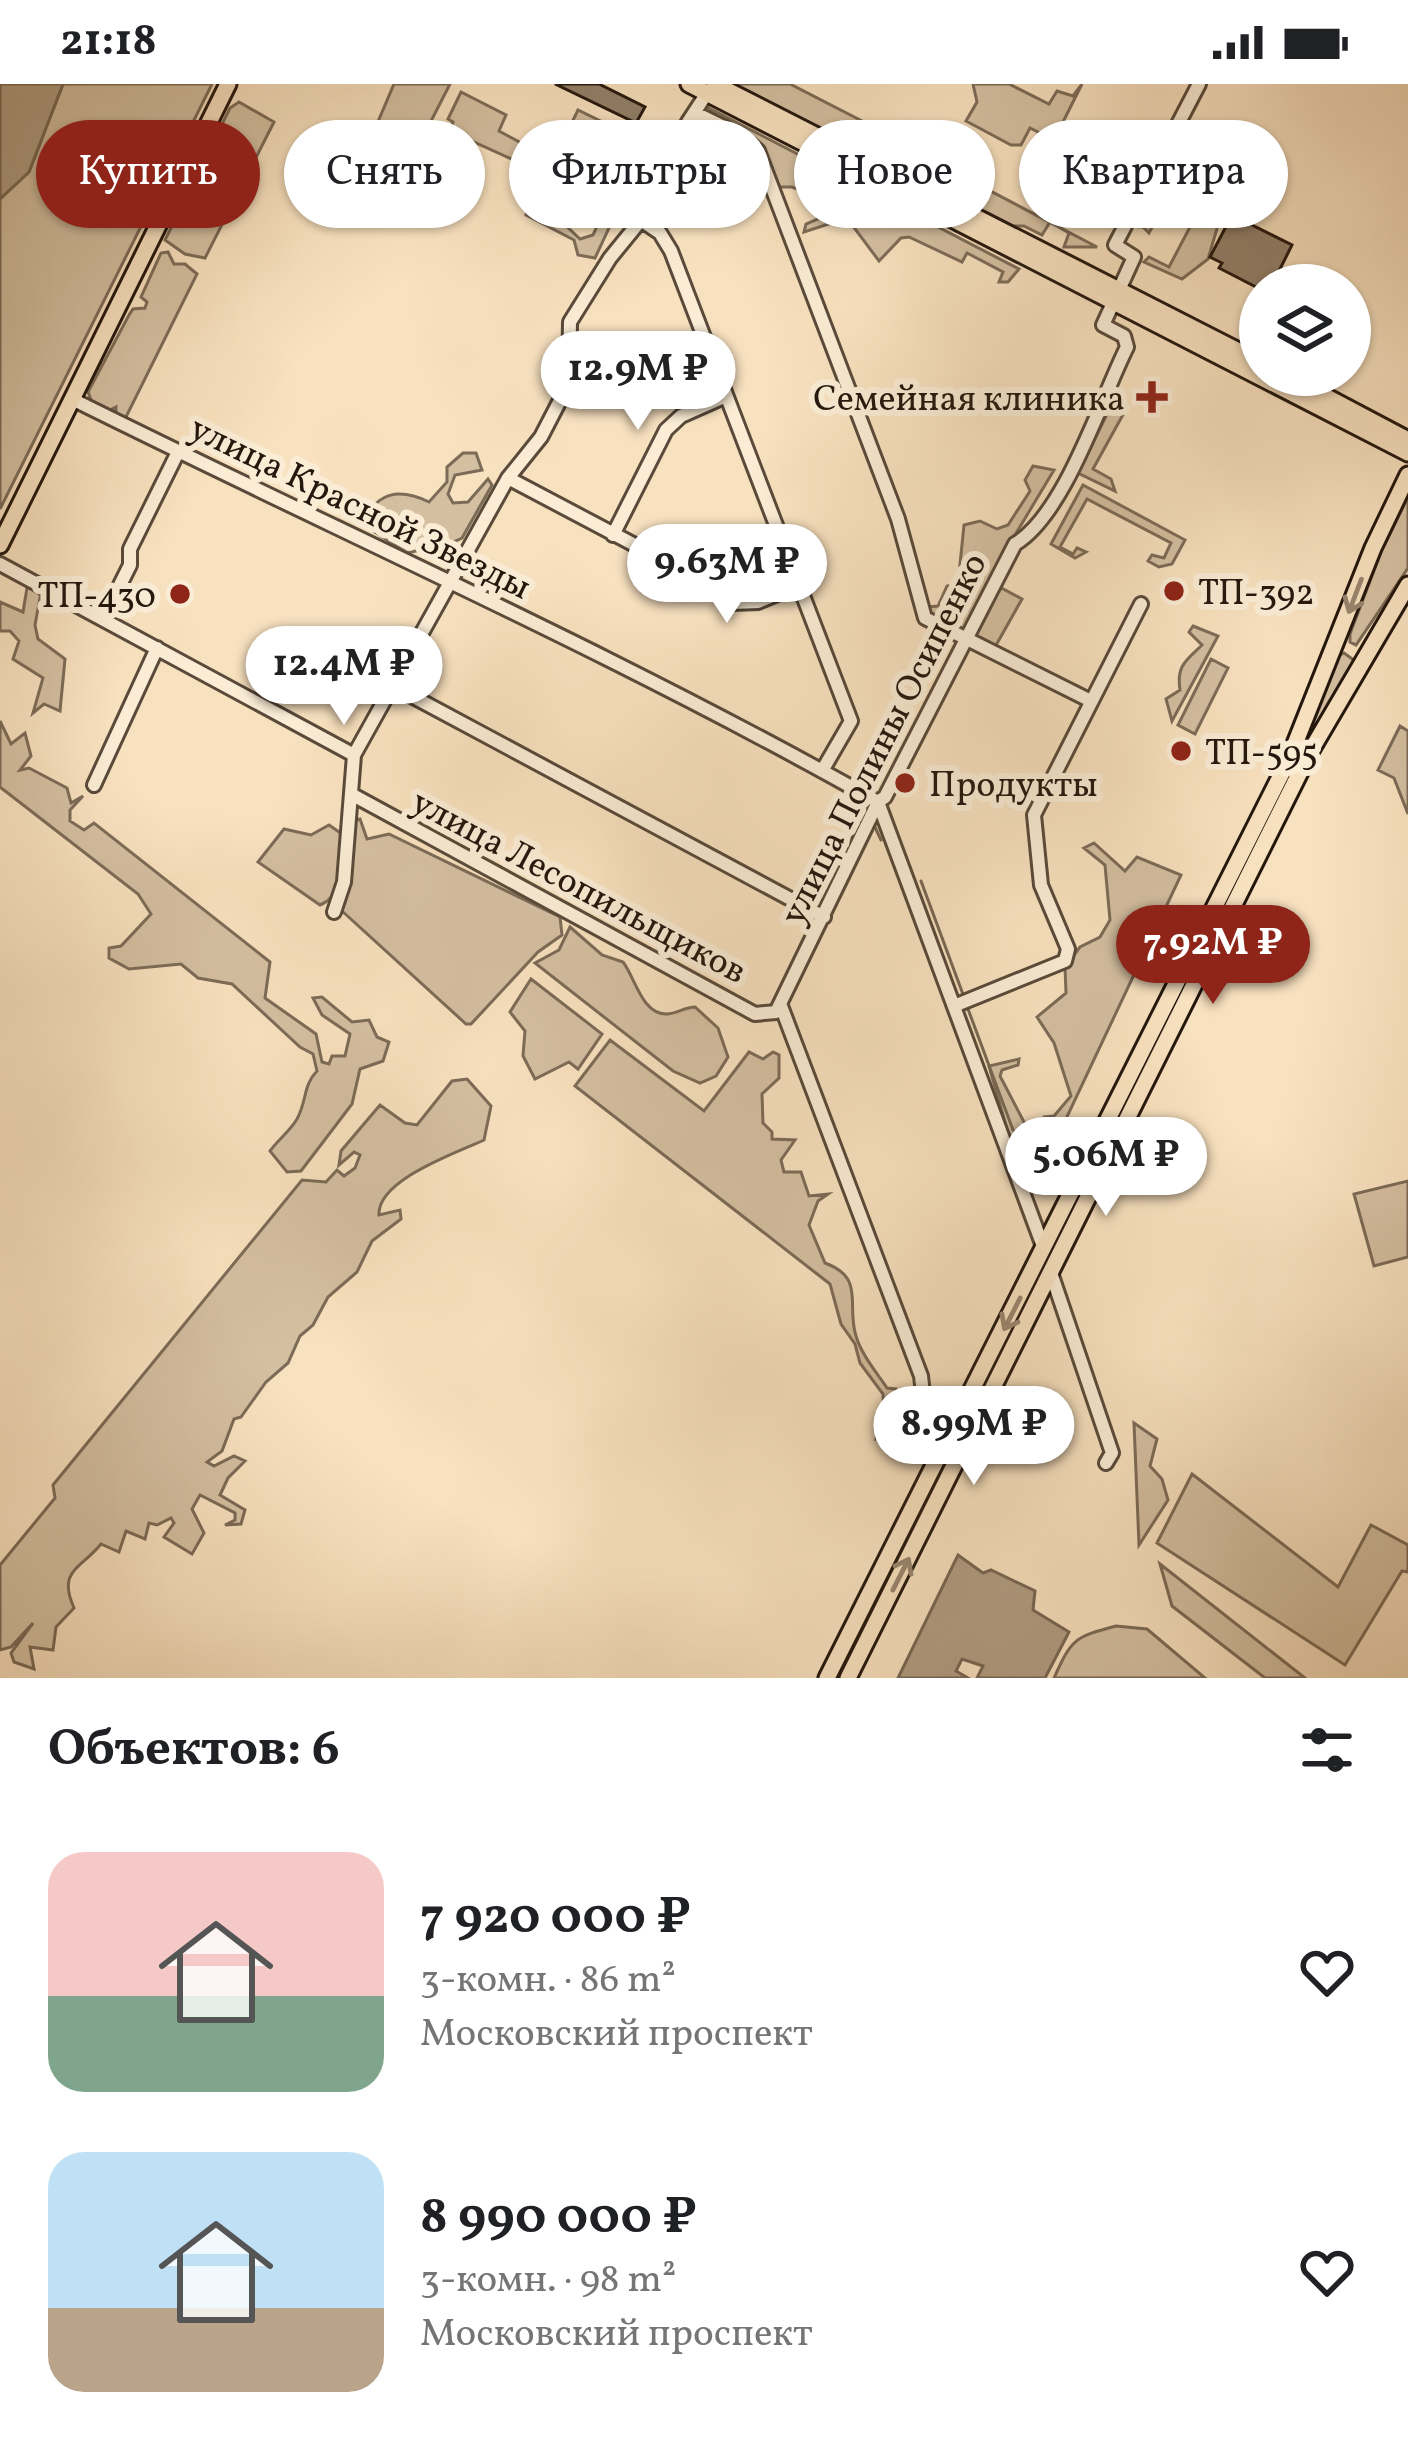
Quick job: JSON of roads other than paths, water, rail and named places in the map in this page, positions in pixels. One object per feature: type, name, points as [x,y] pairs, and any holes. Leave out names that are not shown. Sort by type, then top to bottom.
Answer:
[{"type":"main road","points":[[0,544],[228,84]]},
{"type":"main road","points":[[689,84],[712,87],[1408,454]]},
{"type":"main road","points":[[1117,297],[1239,352]]},
{"type":"main road","points":[[1325,396],[1408,440]]},
{"type":"main road","points":[[848,1678],[1051,1273],[1177,1004],[1289,759],[1373,548],[1408,475]]},
{"type":"main road","points":[[827,1678],[1044,1250],[1310,752],[1408,585]]},
{"type":"main road","points":[[1338,641],[1364,656]]},
{"type":"main road","points":[[936,1461],[954,1470]]},
{"type":"street","points":[[1117,297],[1134,257],[1115,245],[1199,84]]},
{"type":"street","points":[[690,120],[712,87]]},
{"type":"street","points":[[697,114],[740,135],[758,151],[898,519],[925,618],[1089,700]]},
{"type":"street","points":[[334,912],[344,882],[354,755],[508,478],[541,437],[568,383],[570,322],[634,228]]},
{"type":"street","points":[[653,228],[671,251],[851,722],[822,771]]},
{"type":"street","name":"улица Полины Осипенко","points":[[781,1006],[878,802],[885,797],[1015,544],[1033,533],[1068,473],[1127,347],[1124,336],[1103,325],[1117,297]]},
{"type":"street","points":[[613,535],[666,430],[681,416],[726,395]]},
{"type":"street","name":"улица Красной Звезды","points":[[73,399],[352,539],[452,582],[878,802]]},
{"type":"street","points":[[103,619],[130,565],[130,549],[178,452]]},
{"type":"street","points":[[508,478],[732,603],[758,602],[800,585]]},
{"type":"street","points":[[0,565],[354,755]]},
{"type":"street","points":[[954,1006],[1065,961],[1068,949],[1040,885],[1034,815],[1141,604]]},
{"type":"street","points":[[94,785],[157,648]]},
{"type":"street","points":[[395,687],[824,917]]},
{"type":"street","name":"улица Лесопильщиков","points":[[351,794],[755,1014],[770,1016],[781,1006]]},
{"type":"street","points":[[878,802],[1044,1250]]},
{"type":"street","points":[[781,1006],[921,1376],[923,1394],[912,1439],[936,1461]]},
{"type":"street","points":[[1051,1273],[1112,1453],[1106,1463]]},
{"type":"waterway","points":[[874,825],[881,840]]},
{"type":"waterway","points":[[921,881],[964,997]]},
{"type":"waterway","points":[[968,1009],[1013,1130]]},
{"type":"place","name":"Семейная клиника","points":[[1152,397]]},
{"type":"place","name":"ТП-392","points":[[1174,591]]},
{"type":"place","name":"ТП-430","points":[[180,594]]},
{"type":"place","name":"ТП-595","points":[[1181,751]]},
{"type":"place","name":"Продукты","points":[[905,783]]}]
